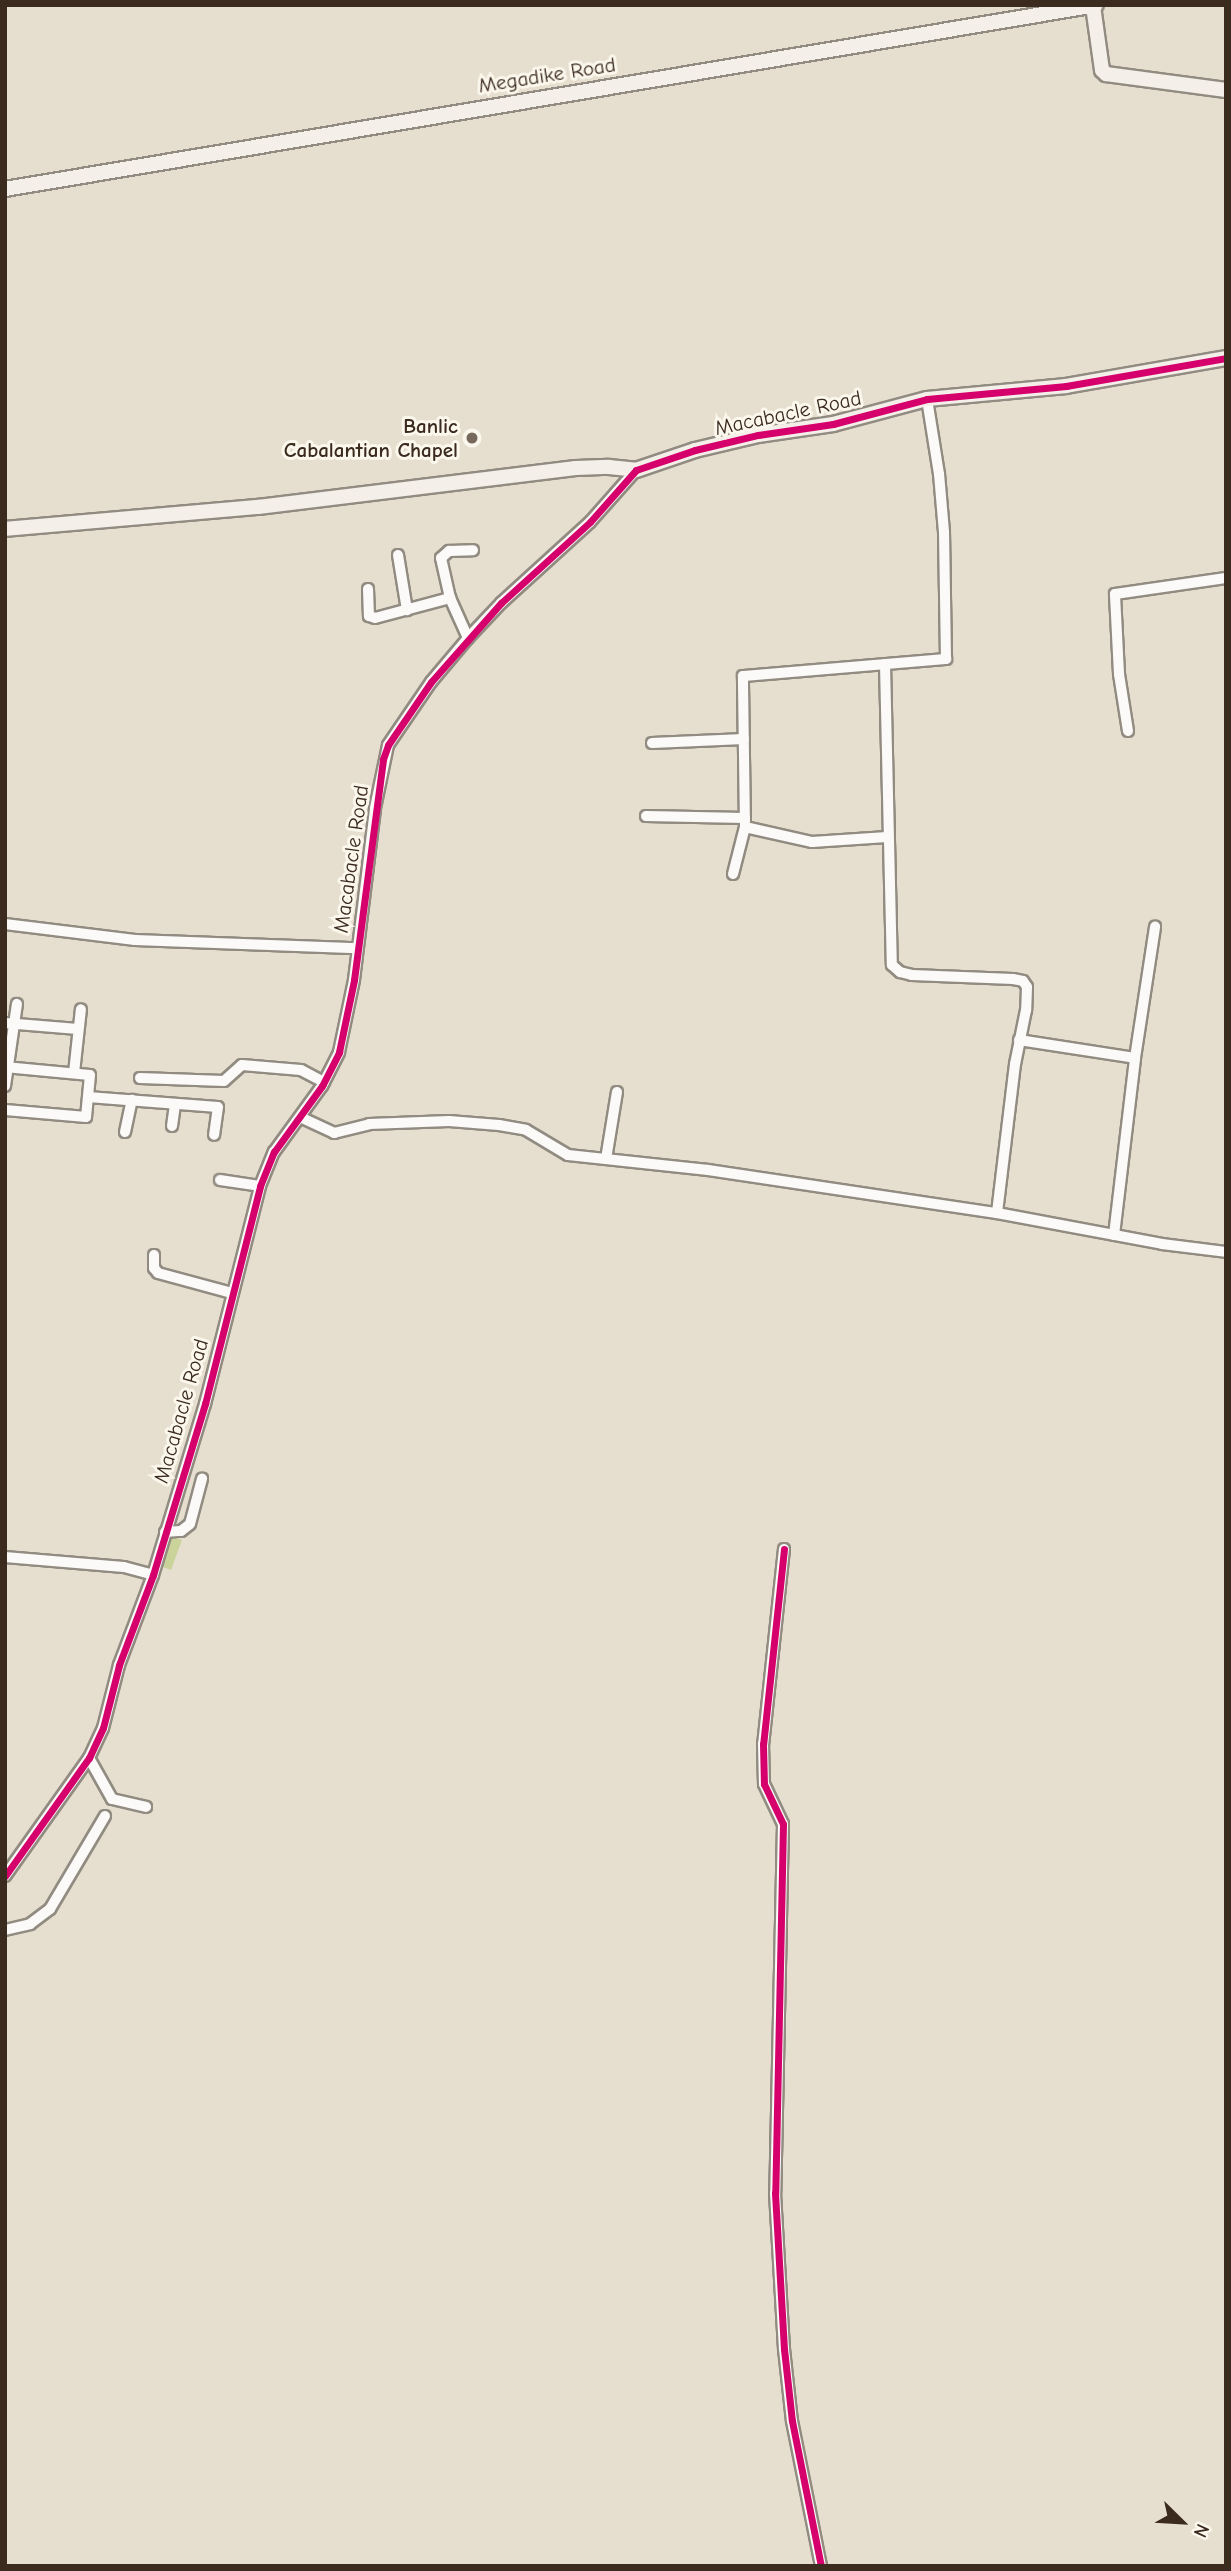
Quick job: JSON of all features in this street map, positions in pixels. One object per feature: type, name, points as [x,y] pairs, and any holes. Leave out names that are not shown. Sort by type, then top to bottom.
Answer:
[{"type":"street","points":[[1094,6],[1102,70],[1106,74],[1226,90]]},
{"type":"street","name":"Megadike Road","points":[[5,188],[1094,6]]},
{"type":"street","name":"Macabacle Road","points":[[5,1876],[89,1758],[103,1728],[119,1665],[153,1575],[205,1404],[260,1186],[274,1152],[332,1070],[345,1033],[375,808],[388,745],[431,682],[502,603],[590,522],[636,471],[695,450],[758,435],[833,424],[927,399],[1066,386],[1226,358]]},
{"type":"street","points":[[733,874],[745,822],[743,676],[946,659],[944,532],[939,474],[927,399]]},
{"type":"street","points":[[5,529],[258,507],[576,468],[609,467],[636,471]]},
{"type":"street","points":[[468,638],[450,598],[441,558],[449,551],[473,550]]},
{"type":"street","points":[[398,555],[407,610]]},
{"type":"street","points":[[1128,731],[1119,674],[1115,594],[1226,578]]},
{"type":"street","points":[[368,589],[372,618],[450,598]]},
{"type":"street","points":[[885,664],[892,965],[900,972],[912,975],[1023,981],[1028,994],[1019,1040],[997,1213]]},
{"type":"street","points":[[652,743],[744,739]]},
{"type":"street","points":[[646,816],[745,822],[812,842],[887,837]]},
{"type":"street","points":[[5,924],[135,940],[357,948]]},
{"type":"street","points":[[1114,1235],[1135,1058],[1155,927]]},
{"type":"street","points":[[5,1086],[10,1024],[17,1004]]},
{"type":"street","points":[[74,1073],[81,1009]]},
{"type":"street","points":[[10,1024],[78,1030]]},
{"type":"street","points":[[1019,1040],[1135,1058]]},
{"type":"street","points":[[139,1078],[223,1081],[242,1065],[301,1070],[324,1082]]},
{"type":"street","points":[[5,1110],[86,1116],[90,1075],[7,1068]]},
{"type":"street","points":[[606,1159],[617,1091]]},
{"type":"street","points":[[88,1097],[218,1107],[214,1135]]},
{"type":"street","points":[[125,1132],[132,1100]]},
{"type":"street","points":[[172,1126],[174,1104]]},
{"type":"street","points":[[300,1118],[334,1133],[369,1124],[449,1121],[499,1125],[526,1130],[568,1155],[708,1170],[997,1213],[1226,1252]]},
{"type":"street","points":[[220,1180],[260,1186]]},
{"type":"street","points":[[153,1255],[154,1268],[158,1273],[232,1293]]},
{"type":"street","points":[[165,1532],[181,1531],[190,1524],[202,1479]]},
{"type":"street","points":[[785,1549],[763,1744],[764,1784],[783,1824],[775,2193],[784,2349],[792,2421],[821,2566]]},
{"type":"street","points":[[5,1557],[124,1567],[153,1575]]},
{"type":"street","points":[[89,1758],[112,1799],[146,1807]]},
{"type":"street","points":[[5,1930],[30,1924],[50,1909],[104,1815]]},
{"type":"green space","points":[[168,1535],[182,1540],[171,1570],[157,1565]]},
{"type":"cycle path","points":[[5,1876],[89,1758],[103,1728],[119,1665],[153,1575],[205,1404],[260,1186],[274,1152],[322,1086],[339,1052],[354,980],[383,759],[388,745],[431,682],[501,603],[590,522],[636,470],[695,450],[758,435],[833,424],[927,399],[1066,386],[1226,358]]},
{"type":"cycle path","points":[[784,1549],[763,1744],[764,1784],[783,1824],[775,2193],[784,2349],[792,2421],[821,2566]]},
{"type":"place","name":"Banlic Cabalantian Chapel","points":[[472,438]]}]
